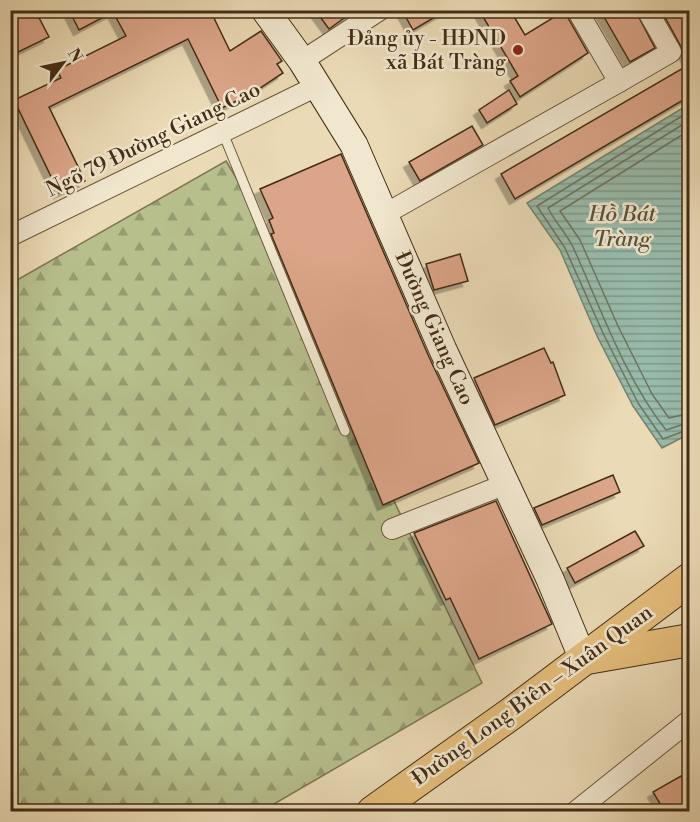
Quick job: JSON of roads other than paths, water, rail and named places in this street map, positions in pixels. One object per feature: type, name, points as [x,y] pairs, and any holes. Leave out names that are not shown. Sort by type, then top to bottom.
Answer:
[{"type":"main road","name":"Đường Long Biên – Xuân Quan","points":[[378,809],[512,713],[690,579]]},
{"type":"main road","points":[[583,658],[690,640]]},
{"type":"street","name":"Đường Giang Cao","points":[[265,10],[302,61],[354,145],[443,350],[550,579],[583,658]]},
{"type":"street","points":[[302,61],[380,10]]},
{"type":"street","points":[[577,10],[619,82]]},
{"type":"street","points":[[385,214],[671,52],[647,10]]},
{"type":"street","name":"Ngõ 79 Đường Giang Cao","points":[[10,236],[317,86]]},
{"type":"street","points":[[392,529],[506,484]]},
{"type":"street","points":[[575,812],[690,720]]},
{"type":"lane","points":[[223,133],[345,431]]},
{"type":"water","name":"Hồ Bát Tràng","points":[[689,104],[689,434],[662,448],[633,406],[597,336],[560,250],[527,203]]},
{"type":"place","name":"Đảng ủy - HĐND xã Bát Tràng","points":[[518,50]]}]
